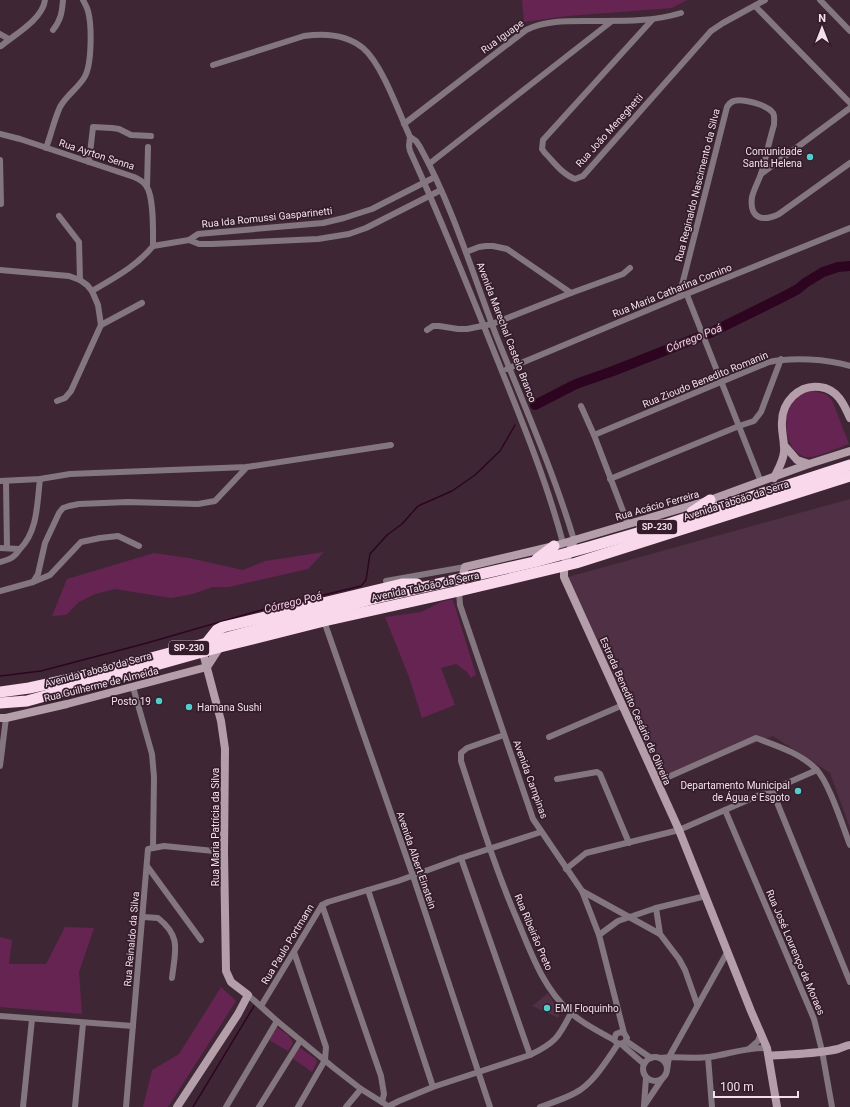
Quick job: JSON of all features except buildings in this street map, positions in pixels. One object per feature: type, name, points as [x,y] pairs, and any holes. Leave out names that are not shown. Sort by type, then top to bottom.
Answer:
[{"type":"highway","name":"Avenida Taboão da Serra","points":[[0,703],[27,701],[127,669],[361,602],[534,562],[562,547],[665,525],[850,465]]},
{"type":"highway","name":"Avenida Taboão da Serra","points":[[204,648],[220,647],[324,620],[561,570],[850,476]]},
{"type":"highway","points":[[665,525],[688,514],[710,500]]},
{"type":"highway","points":[[534,562],[562,547]]},
{"type":"highway","name":"Avenida Taboão da Serra","points":[[0,692],[29,688],[127,669]]},
{"type":"main road","points":[[774,478],[781,463],[784,445],[782,420],[783,413],[790,399],[801,390],[816,386],[830,390],[841,400],[850,418]]},
{"type":"main road","points":[[784,445],[797,460],[809,464]]},
{"type":"main road","name":"Rua Acácio Ferreira","points":[[574,540],[710,500],[809,464],[850,451]]},
{"type":"main road","points":[[792,456],[792,471]]},
{"type":"main road","points":[[459,591],[465,567],[562,547],[574,540]]},
{"type":"main road","points":[[561,570],[562,547]]},
{"type":"main road","name":"Estrada Benedito Cesário de Oliveira","points":[[561,570],[658,782],[706,896],[768,1052],[777,1107]]},
{"type":"main road","points":[[207,667],[220,647]]},
{"type":"main road","name":"Rua Maria Patrícia da Silva","points":[[204,648],[207,667],[222,726],[225,749],[224,852],[226,971],[231,982],[248,995]]},
{"type":"main road","name":"Rua Guilherme de Almeida","points":[[3,718],[133,687],[207,667]]},
{"type":"main road","points":[[127,669],[133,687]]},
{"type":"main road","points":[[177,1107],[238,1014],[248,995]]},
{"type":"main road","points":[[768,1052],[822,1051],[850,1045]]},
{"type":"main road","points":[[840,1048],[850,1050]]},
{"type":"street","points":[[0,46],[37,17],[42,10],[45,0]]},
{"type":"street","points":[[53,30],[59,23],[62,15],[63,0]]},
{"type":"street","points":[[46,148],[60,107],[84,79],[87,72],[91,25],[88,10],[83,0]]},
{"type":"street","name":"Rua João Meneghetti","points":[[652,20],[544,140],[542,149],[570,178],[575,179],[583,176],[711,31],[765,0]]},
{"type":"street","points":[[820,0],[850,31]]},
{"type":"street","points":[[755,6],[850,103]]},
{"type":"street","name":"Rua Iguape","points":[[404,124],[526,30],[534,26],[543,23],[652,20],[680,14]]},
{"type":"street","points":[[429,164],[612,22]]},
{"type":"street","points":[[0,34],[9,39]]},
{"type":"street","name":"Avenida Marechal Castelo Branco","points":[[213,65],[304,36],[317,34],[329,34],[349,40],[363,48],[374,60],[410,137],[410,151],[515,403],[547,488],[562,547]]},
{"type":"street","name":"Rua Reginaldo Nascimento da Silva","points":[[679,297],[727,107],[732,101],[737,100],[754,102],[770,109],[773,113],[774,125],[761,174],[752,198],[754,213],[759,217],[770,219],[779,214],[850,163]]},
{"type":"street","points":[[761,174],[850,108]]},
{"type":"street","points":[[89,162],[93,127],[119,129],[131,135],[151,136]]},
{"type":"street","name":"Rua Ayrton Senna","points":[[0,134],[134,177],[147,187]]},
{"type":"street","name":"Avenida Marechal Castelo Branco","points":[[410,137],[416,141],[441,190],[538,442],[556,484],[574,540]]},
{"type":"street","points":[[92,291],[133,265],[153,246],[152,209],[147,187],[148,147]]},
{"type":"street","points":[[0,160],[1,204]]},
{"type":"street","name":"Rua Ida Romussi Gasparinetti","points":[[153,246],[189,240],[198,234],[323,223],[344,218],[372,209],[435,177]]},
{"type":"street","name":"Rua Ida Romussi Gasparinetti","points":[[189,240],[199,244],[212,244],[318,239],[335,236],[366,228],[441,190]]},
{"type":"street","points":[[59,216],[79,242],[80,280]]},
{"type":"street","name":"Rua Maria Catharina Comino","points":[[502,371],[850,228]]},
{"type":"street","points":[[466,252],[486,246],[507,249],[570,293]]},
{"type":"street","points":[[427,330],[430,327],[439,326],[458,329],[492,324],[623,274],[630,268]]},
{"type":"street","points":[[0,270],[69,276],[80,280],[92,291],[98,305],[101,325],[71,390],[65,398],[57,401]]},
{"type":"street","points":[[687,295],[761,482]]},
{"type":"street","points":[[101,325],[142,303]]},
{"type":"street","points":[[610,479],[754,421],[761,412],[781,359]]},
{"type":"street","name":"Rua Zioudo Benedito Romanin","points":[[594,435],[769,362],[781,359],[821,361],[850,366]]},
{"type":"street","points":[[515,403],[522,401]]},
{"type":"street","points":[[581,406],[594,435],[628,524]]},
{"type":"street","points":[[531,445],[538,442]]},
{"type":"street","points":[[19,549],[3,548],[3,481],[70,474],[247,467],[391,445]]},
{"type":"street","points":[[34,582],[38,574],[45,543],[59,513],[63,508],[79,504],[128,502],[198,504],[215,501],[247,467]]},
{"type":"street","points":[[0,562],[14,557],[19,549],[24,546],[34,524],[40,478]]},
{"type":"street","points":[[547,488],[556,484]]},
{"type":"street","points":[[0,591],[34,582],[50,575],[81,542],[118,536],[139,546]]},
{"type":"street","points":[[386,582],[465,567]]},
{"type":"street","name":"Avenida Campinas","points":[[459,591],[460,605],[536,825],[582,891],[599,935],[626,1038],[620,1042]]},
{"type":"street","name":"Avenida Albert Einstein","points":[[324,620],[413,876],[490,1107]]},
{"type":"street","points":[[133,687],[152,754],[154,777],[153,848],[164,846],[224,852]]},
{"type":"street","points":[[549,737],[623,705]]},
{"type":"street","points":[[0,766],[3,718]]},
{"type":"street","name":"Rua Ribeirão Preto","points":[[504,735],[467,748],[461,753],[461,761],[490,849],[512,909],[536,965],[550,988],[571,1013],[593,1028],[620,1042]]},
{"type":"street","points":[[658,782],[756,738],[794,754],[817,770],[828,788],[850,845]]},
{"type":"street","points":[[566,869],[586,853],[679,830],[817,770]]},
{"type":"street","points":[[557,779],[597,772],[602,776],[629,843]]},
{"type":"street","points":[[772,790],[850,982]]},
{"type":"street","name":"Rua José Lourenço de Moraes","points":[[725,810],[814,1019],[822,1051],[832,1107]]},
{"type":"street","name":"Rua Paulo Portmann","points":[[260,1006],[322,905],[413,876],[461,858],[541,832]]},
{"type":"street","name":"Rua Reinaldo da Silva","points":[[126,1107],[148,849],[153,848]]},
{"type":"street","points":[[461,858],[530,1055]]},
{"type":"street","points":[[147,866],[201,940]]},
{"type":"street","points":[[368,890],[433,1087]]},
{"type":"street","points":[[582,891],[660,934],[679,959],[685,970],[697,1004]]},
{"type":"street","points":[[599,935],[612,924],[629,917],[656,908],[706,896]]},
{"type":"street","points":[[322,905],[381,1076],[384,1094],[382,1102]]},
{"type":"street","points":[[656,908],[660,934]]},
{"type":"street","points":[[143,917],[158,918],[175,938],[176,946],[172,978]]},
{"type":"street","points":[[294,952],[326,1047],[325,1060],[298,1107]]},
{"type":"street","points":[[644,1107],[666,1075],[670,1057],[697,1004],[728,952]]},
{"type":"street","points":[[248,995],[277,1021],[361,1089],[388,1107],[433,1087],[530,1055],[544,1048],[555,1041],[571,1013]]},
{"type":"street","points":[[0,1016],[83,1024],[133,1026]]},
{"type":"street","points":[[23,1107],[32,1019]]},
{"type":"street","points":[[226,1107],[277,1021]]},
{"type":"street","points":[[75,1107],[83,1024]]},
{"type":"street","points":[[624,1033],[618,1033],[614,1037],[644,1064]]},
{"type":"street","points":[[749,1049],[758,1041],[761,1033]]},
{"type":"street","points":[[259,1107],[300,1040]]},
{"type":"street","points":[[620,1042],[651,1058],[708,1057],[749,1049],[768,1052]]},
{"type":"street","points":[[540,1107],[576,1093],[582,1089],[600,1071],[620,1042]]},
{"type":"street","points":[[708,1057],[712,1107]]},
{"type":"street","points":[[644,1107],[646,1078],[643,1074],[643,1069],[644,1064],[651,1058]]},
{"type":"street","points":[[660,1058],[666,1065],[667,1070]]},
{"type":"street","points":[[646,1078],[654,1081],[662,1079]]},
{"type":"street","points":[[346,1107],[361,1089]]},
{"type":"shaded area","points":[[522,0],[687,0],[672,8],[568,16],[524,22]]},
{"type":"shaded area","points":[[809,390],[826,394],[832,400],[849,444],[821,455],[810,457],[799,454],[793,448],[789,441],[786,425],[789,408],[796,398]]},
{"type":"shaded area","points":[[850,499],[850,828],[830,773],[773,736],[661,781],[568,577]]},
{"type":"shaded area","points":[[324,552],[308,569],[229,587],[213,587],[193,594],[171,598],[115,589],[95,594],[79,602],[66,615],[52,616],[67,579],[154,553],[189,558],[243,570],[265,561]]},
{"type":"shaded area","points":[[453,600],[476,675],[471,678],[467,672],[456,664],[441,668],[455,705],[422,718],[409,677],[385,617],[421,612],[441,602]]},
{"type":"shaded area","points":[[65,927],[94,928],[79,972],[82,1014],[0,1007],[0,937],[12,940],[9,964],[46,964]]},
{"type":"shaded area","points":[[221,987],[236,1001],[168,1107],[143,1107],[152,1070],[179,1054]]},
{"type":"shaded area","name":"EMI Floquinho","points":[[548,993],[559,1011],[559,1018],[532,1006]]},
{"type":"shaded area","points":[[277,1027],[288,1035],[293,1042],[288,1051],[269,1040]]},
{"type":"shaded area","points":[[299,1047],[316,1059],[317,1062],[312,1072],[292,1058]]},
{"type":"waterway","name":"Córrego Poá","points":[[535,405],[576,384],[712,332],[798,289],[823,272],[838,267],[850,266]]},
{"type":"waterway","name":"Córrego Poá","points":[[0,676],[41,671],[147,643],[265,609],[361,586],[366,580],[370,554],[387,535],[402,524],[418,506],[452,491],[475,475],[500,451],[515,425]]},
{"type":"waterway","points":[[193,1107],[254,1006]]},
{"type":"place","name":"Comunidade Santa Helena","points":[[810,157]]},
{"type":"place","name":"Posto 19","points":[[159,701]]},
{"type":"place","name":"Hamana Sushi","points":[[189,707]]},
{"type":"place","name":"Departamento Municipal de Água e Esgoto","points":[[798,791]]},
{"type":"place","name":"EMI Floquinho","points":[[547,1008]]}]
